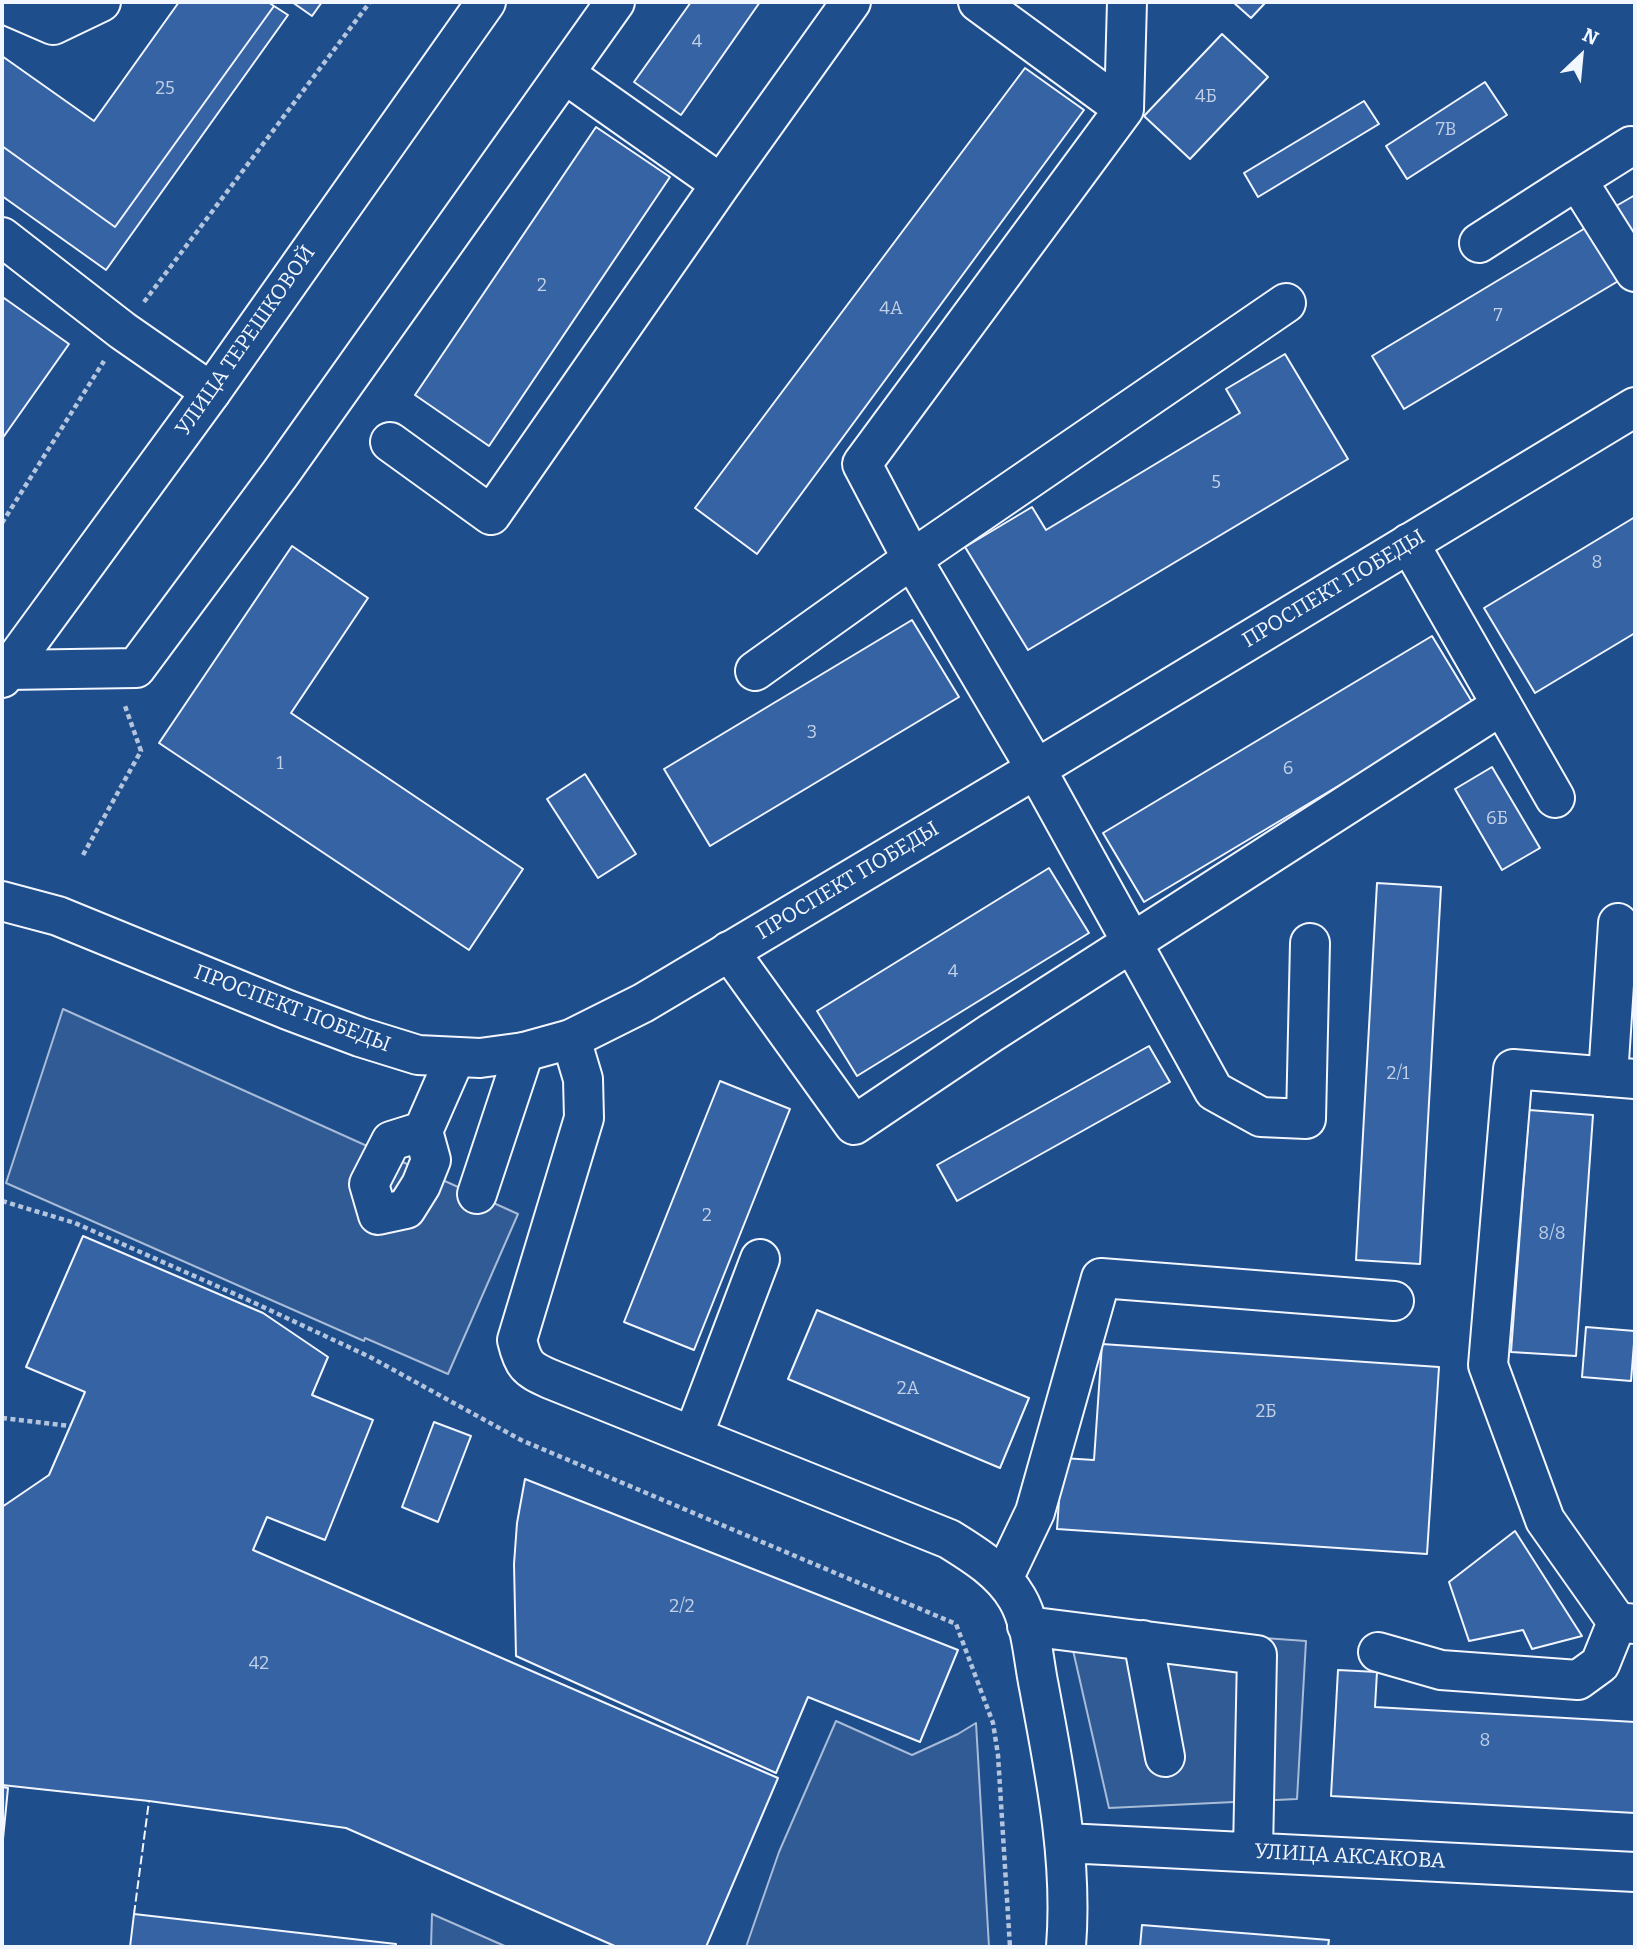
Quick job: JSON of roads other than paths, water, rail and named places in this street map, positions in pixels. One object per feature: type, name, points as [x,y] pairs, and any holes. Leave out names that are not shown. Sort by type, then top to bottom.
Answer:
[{"type":"street","points":[[2,3],[53,25],[102,2]]},
{"type":"street","name":"УЛИЦА ТЕРЕШКОВОЙ","points":[[4,671],[211,392],[486,2]]},
{"type":"street","points":[[4,671],[136,668],[280,474],[615,2]]},
{"type":"street","points":[[390,442],[491,515],[851,2]]},
{"type":"street","points":[[978,2],[1124,110]]},
{"type":"street","points":[[1127,2],[1124,110],[862,464],[912,559],[1036,769],[1214,1091],[1261,1117],[1306,1119],[1310,943]]},
{"type":"street","points":[[565,74],[721,184]]},
{"type":"street","points":[[1479,243],[1631,146]]},
{"type":"street","points":[[1577,180],[1635,272]]},
{"type":"street","points":[[2,237],[123,331],[211,392]]},
{"type":"street","points":[[755,671],[912,559],[1286,303]]},
{"type":"street","name":"ПРОСПЕКТ ПОБЕДЫ","points":[[2,901],[58,916],[360,1037],[418,1055],[480,1058],[524,1052],[571,1039],[643,1003],[1635,407]]},
{"type":"street","points":[[1409,543],[1555,798]]},
{"type":"street","points":[[729,951],[854,1125],[1132,942],[1502,705]]},
{"type":"street","points":[[1378,1652],[1441,1670],[1578,1680],[1600,1664],[1626,1623],[1545,1520],[1488,1365],[1513,1069],[1622,1078],[1618,923]]},
{"type":"street","points":[[571,1039],[583,1079],[584,1118],[517,1340],[522,1360],[541,1376],[949,1539],[978,1556],[1003,1579],[1018,1599],[1027,1626],[1066,1843],[1069,1909],[1066,1947]]},
{"type":"street","points":[[477,1194],[524,1052]]},
{"type":"street","points":[[423,1131],[455,1058]]},
{"type":"street","points":[[693,1436],[760,1259]]},
{"type":"street","points":[[1003,1579],[1035,1512],[1101,1278],[1394,1301]]},
{"type":"street","points":[[1027,1626],[1257,1655],[1254,1851]]},
{"type":"street","points":[[1143,1640],[1165,1757]]},
{"type":"street","name":"УЛИЦА АКСАКОВА","points":[[1066,1843],[1635,1872]]}]
